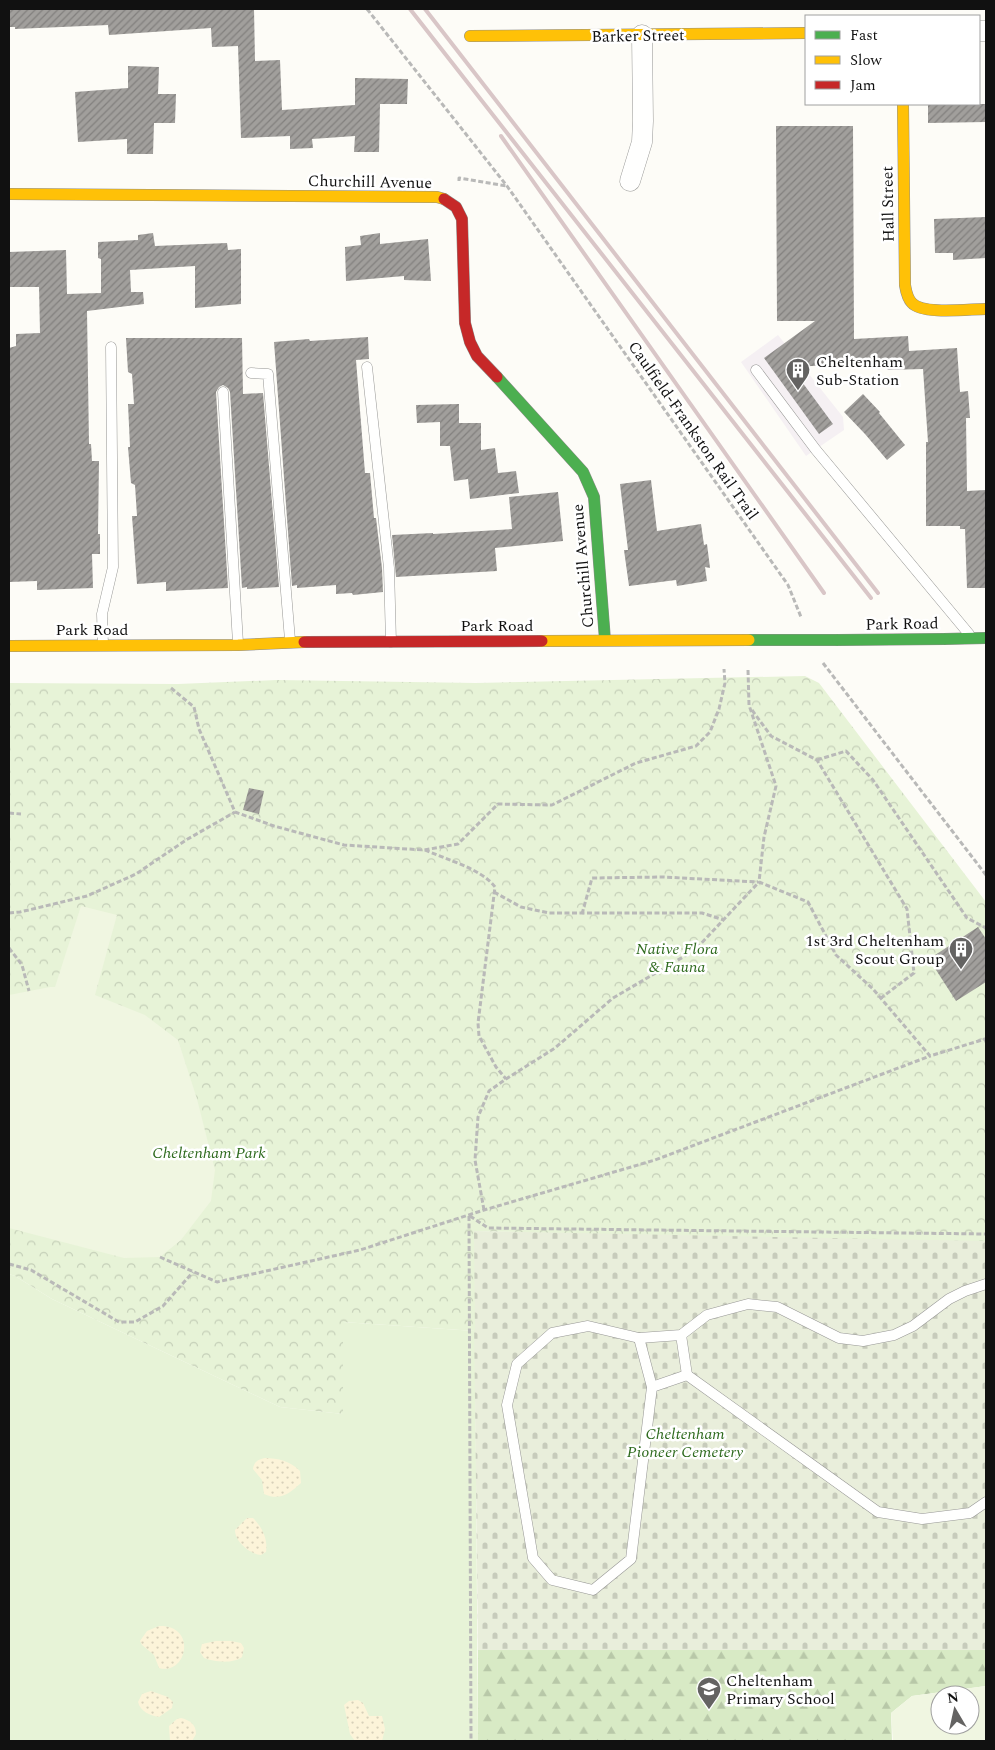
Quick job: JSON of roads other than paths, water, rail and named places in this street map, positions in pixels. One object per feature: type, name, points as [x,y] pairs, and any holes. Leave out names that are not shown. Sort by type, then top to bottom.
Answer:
[{"type":"street","name":"Barker Street","points":[[470,36],[805,33]]},
{"type":"street","points":[[630,181],[642,142],[642,35]]},
{"type":"street","name":"Hall Street","points":[[903,105],[905,285],[911,302],[920,309],[986,309]]},
{"type":"street","name":"Churchill Avenue","points":[[9,194],[437,197],[450,201],[456,206],[462,219],[466,323],[470,342],[477,356],[583,472],[594,497],[605,640]]},
{"type":"street","name":"Park Road","points":[[9,646],[238,645],[290,642],[986,638]]},
{"type":"lane","points":[[103,646],[102,614],[114,567],[111,347]]},
{"type":"lane","points":[[367,367],[389,568],[391,642]]},
{"type":"lane","points":[[756,370],[816,450],[973,638]]},
{"type":"lane","points":[[251,373],[268,374],[290,642]]},
{"type":"lane","points":[[223,392],[238,645]]},
{"type":"lane","points":[[639,1338],[652,1387],[631,1559],[593,1590],[552,1580],[533,1558],[507,1405],[517,1364],[552,1333],[588,1326],[639,1338],[681,1334],[708,1315],[748,1304],[777,1307],[839,1338],[863,1341],[894,1334],[912,1326],[950,1299],[965,1291],[986,1284]]},
{"type":"lane","points":[[681,1334],[687,1375],[878,1512],[922,1519],[970,1514],[986,1502]]},
{"type":"lane","points":[[652,1387],[687,1375]]},
{"type":"railway","points":[[410,9],[871,598]]},
{"type":"railway","points":[[425,9],[878,593]]},
{"type":"railway","points":[[501,136],[824,593]]},
{"type":"place","name":"Cheltenham Sub-Station","points":[[798,391]]},
{"type":"place","name":"1st 3rd Cheltenham Scout Group","points":[[961,970]]},
{"type":"place","name":"Cheltenham Primary School","points":[[709,1710]]},
{"type":"park label","name":"Native Flora & Fauna","points":[[677,957]]},
{"type":"park label","name":"Cheltenham Park","points":[[209,1152]]},
{"type":"park label","name":"Cheltenham Pioneer Cemetery","points":[[685,1442]]}]
